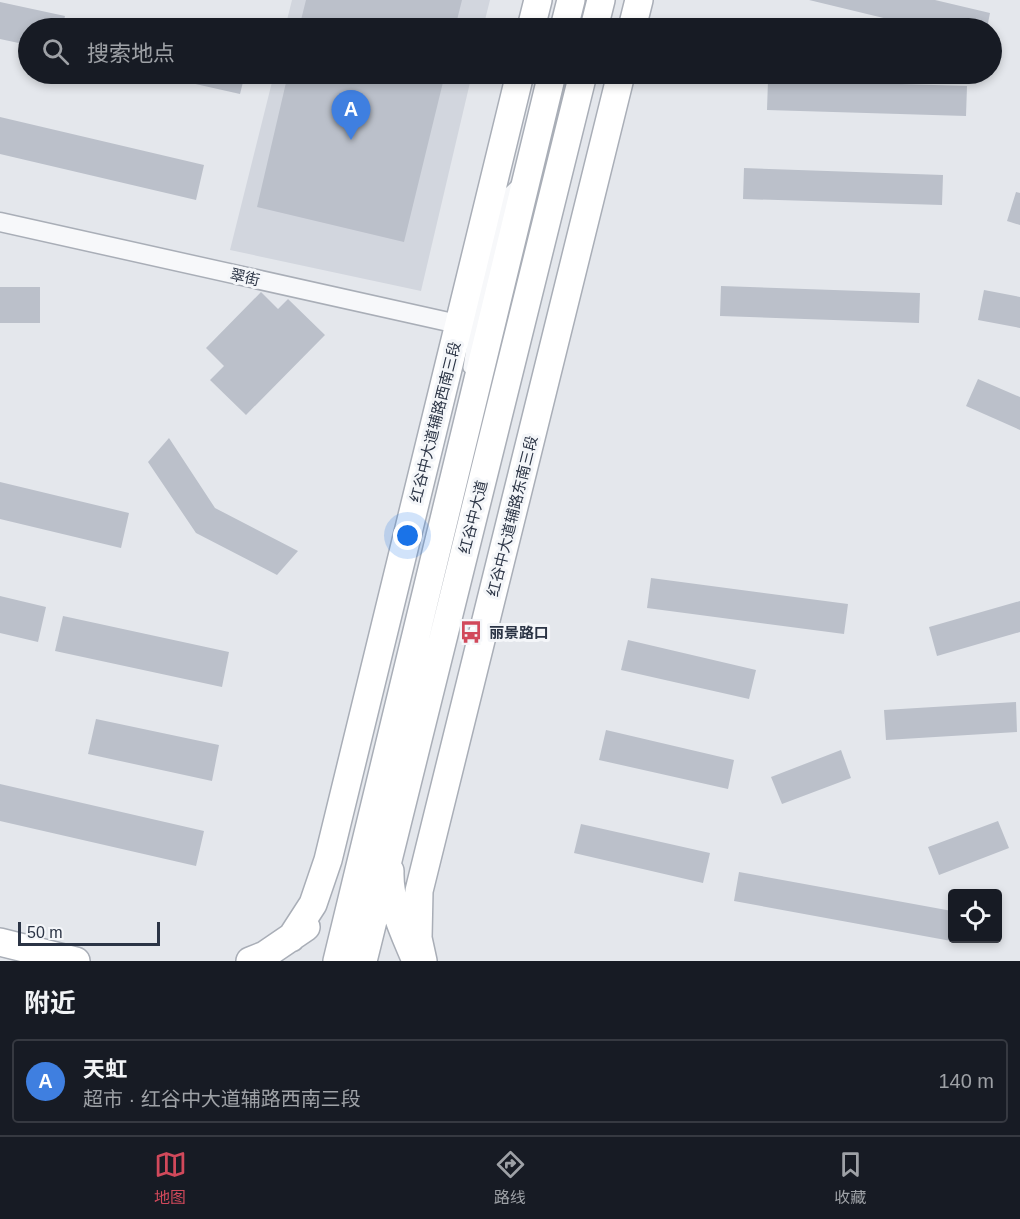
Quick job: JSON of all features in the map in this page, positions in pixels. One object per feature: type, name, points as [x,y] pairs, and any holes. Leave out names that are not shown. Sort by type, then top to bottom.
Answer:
[{"type":"main road","points":[[534,18],[538,0]]},
{"type":"main road","points":[[566,18],[571,0]]},
{"type":"main road","points":[[596,18],[601,0]]},
{"type":"main road","points":[[634,18],[639,0]]},
{"type":"main road","name":"红谷中大道辅路西南三段","points":[[291,938],[313,904],[328,860],[474,328],[518,84]]},
{"type":"main road","name":"红谷中大道","points":[[337,961],[452,485],[474,328],[527,175],[550,84]]},
{"type":"main road","name":"红谷中大道","points":[[363,961],[581,84]]},
{"type":"main road","name":"红谷中大道辅路东南三段","points":[[423,961],[418,938],[419,891],[619,84]]},
{"type":"main road","points":[[391,846],[390,884],[399,919],[416,961]]},
{"type":"main road","points":[[250,961],[265,956],[291,938],[344,892],[364,850]]},
{"type":"main road","points":[[0,942],[76,961]]},
{"type":"street","name":"翠街","points":[[0,222],[474,328]]},
{"type":"lane","points":[[467,373],[474,328]]},
{"type":"lane","points":[[452,485],[466,384]]},
{"type":"shaded area","points":[[292,0],[490,0],[486,18],[288,18]]},
{"type":"shaded area","points":[[272,84],[470,84],[421,291],[230,250]]},
{"type":"building","points":[[306,0],[462,0],[458,18],[302,18]]},
{"type":"building","points":[[809,0],[935,0],[990,13],[989,18],[884,18]]},
{"type":"building","points":[[0,2],[65,16],[64,18],[18,18],[18,43],[0,39]]},
{"type":"building","points":[[196,84],[242,84],[240,94]]},
{"type":"building","points":[[286,84],[443,84],[404,242],[257,207]]},
{"type":"building","points":[[768,84],[967,86],[966,116],[767,110]]},
{"type":"building","points":[[0,117],[204,165],[196,200],[0,154]]},
{"type":"building","points":[[744,168],[943,175],[942,205],[743,199]]},
{"type":"building","points":[[1016,192],[1020,193],[1020,225],[1007,221]]},
{"type":"building","points":[[721,286],[920,293],[919,323],[720,316]]},
{"type":"building","points":[[0,287],[40,287],[40,323],[0,323]]},
{"type":"building","points":[[984,290],[1020,297],[1020,328],[978,320]]},
{"type":"building","points":[[261,292],[278,309],[288,299],[325,335],[246,415],[210,380],[224,366],[206,348]]},
{"type":"building","points":[[978,379],[1020,397],[1020,430],[966,406]]},
{"type":"building","points":[[169,438],[215,508],[298,551],[277,575],[196,533],[148,462]]},
{"type":"building","points":[[0,482],[129,513],[121,548],[0,519]]},
{"type":"building","points":[[651,578],[848,604],[844,634],[647,608]]},
{"type":"building","points":[[0,596],[46,607],[38,642],[0,633]]},
{"type":"building","points":[[1020,601],[1020,632],[937,656],[929,627]]},
{"type":"building","points":[[63,616],[229,652],[222,687],[55,651]]},
{"type":"building","points":[[628,640],[756,670],[749,699],[621,670]]},
{"type":"building","points":[[1016,702],[1017,732],[886,740],[884,710]]},
{"type":"building","points":[[96,719],[219,745],[212,781],[88,754]]},
{"type":"building","points":[[606,730],[734,760],[728,789],[599,760]]},
{"type":"building","points":[[841,750],[851,778],[782,804],[771,777]]},
{"type":"building","points":[[0,784],[204,831],[196,866],[0,821]]},
{"type":"building","points":[[998,821],[1009,848],[939,875],[928,847]]},
{"type":"building","points":[[581,824],[710,853],[703,883],[574,853]]},
{"type":"building","points":[[739,872],[948,910],[948,940],[734,901]]},
{"type":"place","name":"天虹","points":[[351,140]]},
{"type":"place","name":"丽景路口","points":[[471,632]]}]
